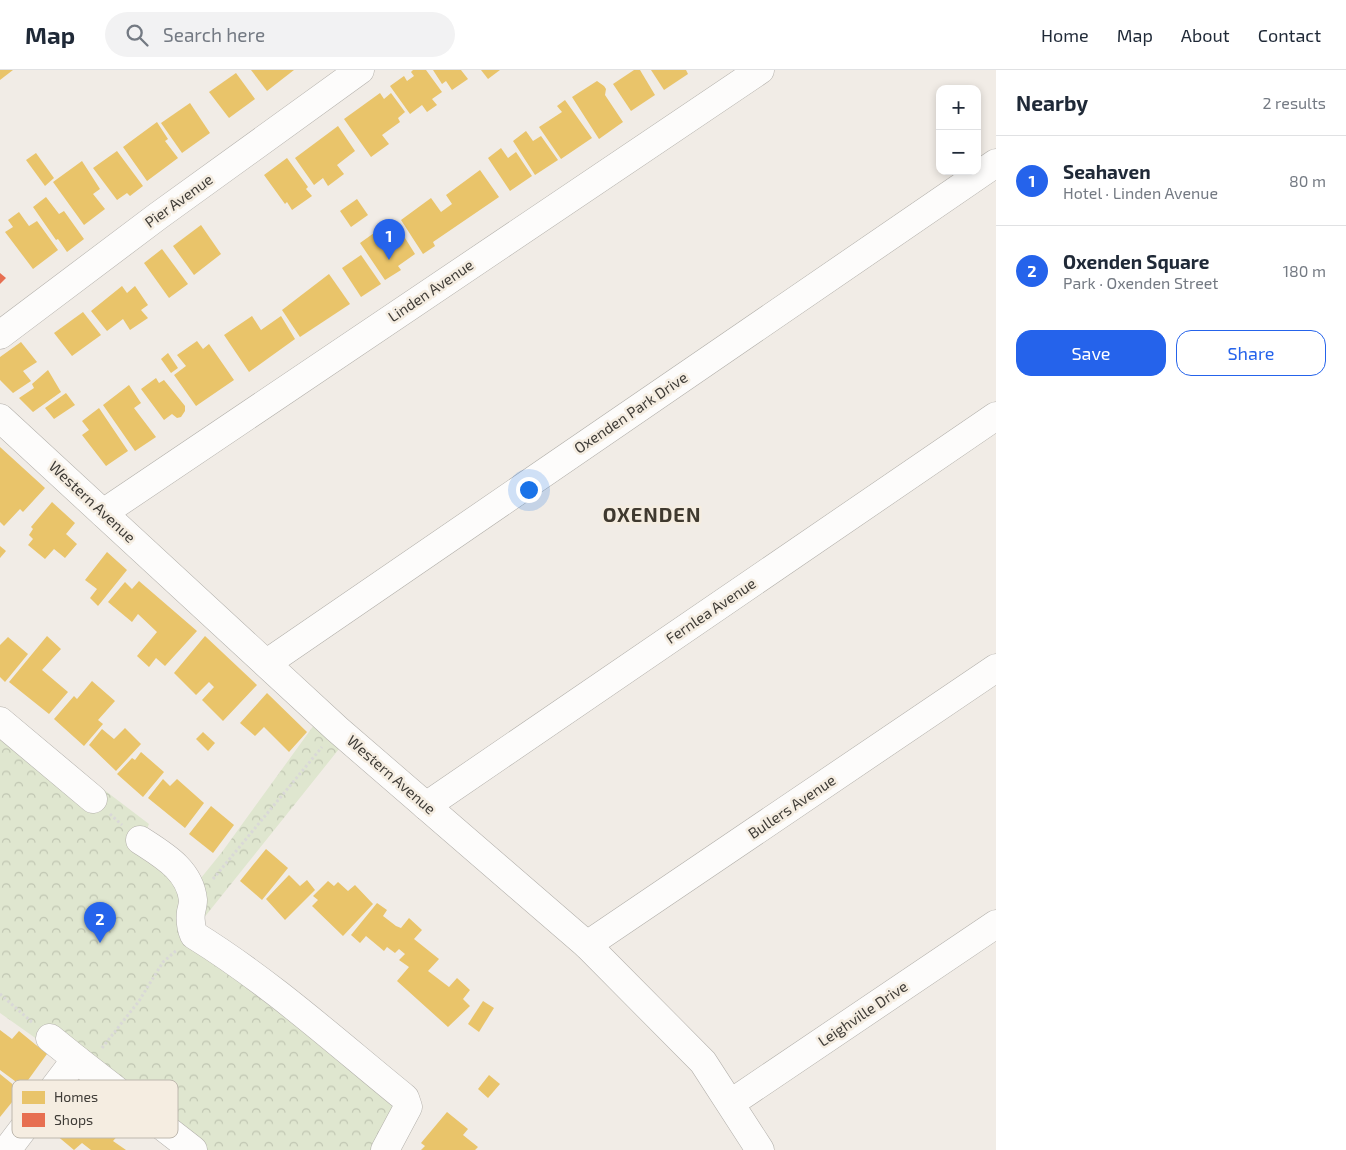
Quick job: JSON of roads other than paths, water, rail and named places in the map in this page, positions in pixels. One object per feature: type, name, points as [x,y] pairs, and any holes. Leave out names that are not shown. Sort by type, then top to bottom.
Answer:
[{"type":"street","name":"Pier Avenue","points":[[0,335],[158,216],[360,70]]},
{"type":"street","name":"Linden Avenue","points":[[103,513],[760,70]]},
{"type":"street","name":"Oxenden Park Drive","points":[[267,663],[996,163]]},
{"type":"street","name":"Fernlea Avenue","points":[[426,806],[996,416]]},
{"type":"street","name":"Western Avenue","points":[[0,418],[337,729],[586,945],[703,1062],[760,1150]]},
{"type":"street","name":"Bullers Avenue","points":[[586,945],[996,668]]},
{"type":"street","points":[[0,721],[93,800]]},
{"type":"street","points":[[140,840],[171,861],[190,885],[193,902],[191,928],[194,935],[265,984],[405,1098],[408,1107],[385,1150]]},
{"type":"street","name":"Leighville Drive","points":[[731,1103],[996,924]]},
{"type":"street","points":[[50,1038],[102,1080]]},
{"type":"street","points":[[61,1080],[76,1060]]},
{"type":"street","points":[[7,1150],[16,1138]]},
{"type":"street","points":[[177,1138],[193,1150]]},
{"type":"place","name":"Seahaven","points":[[389,260]]},
{"type":"place","name":"Oxenden Square","points":[[100,943]]},
{"type":"district","name":"OXENDEN","points":[[652,515]]}]
